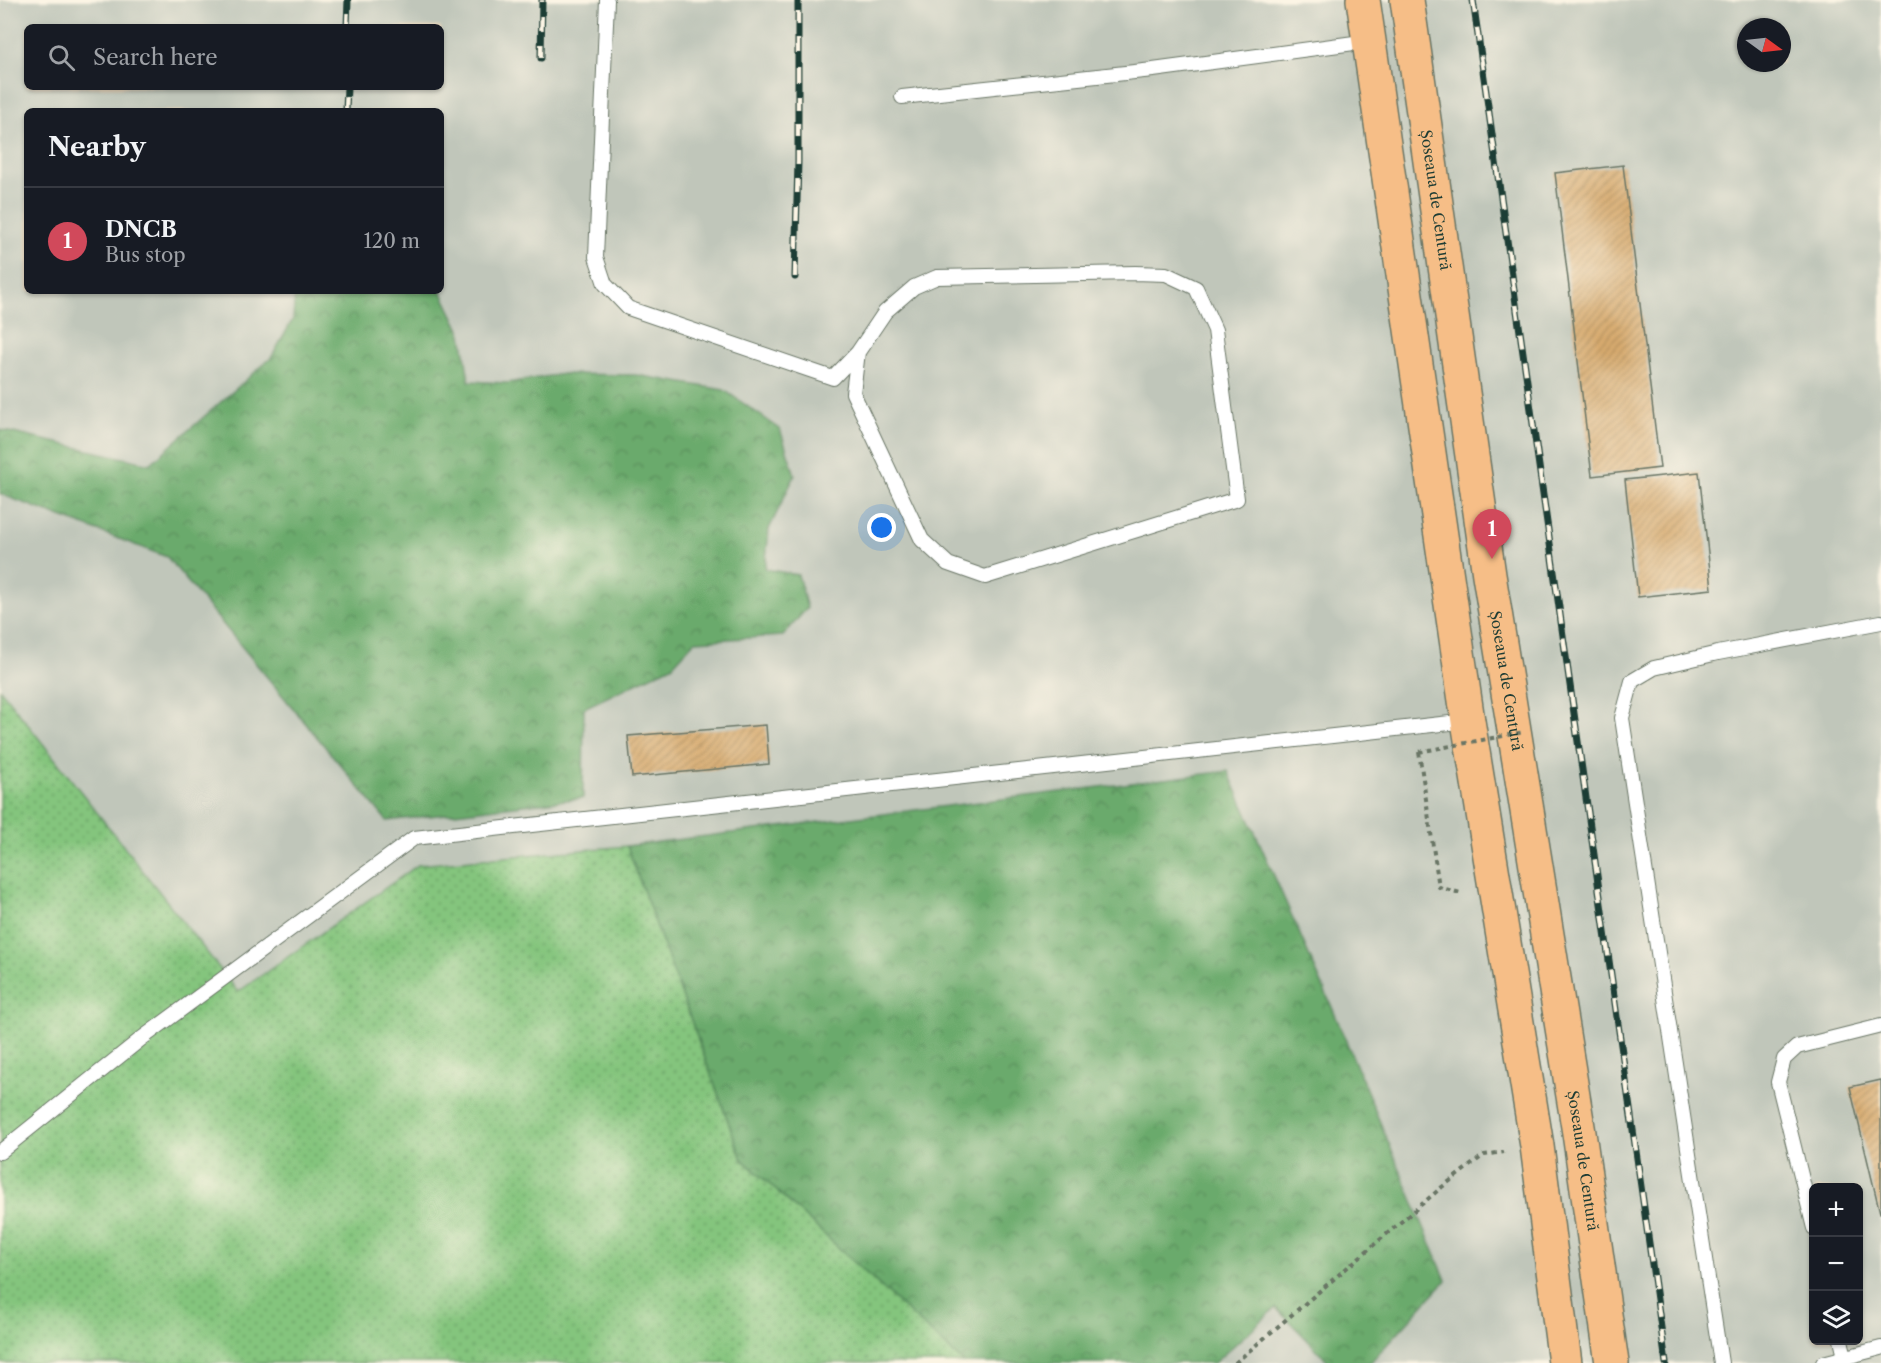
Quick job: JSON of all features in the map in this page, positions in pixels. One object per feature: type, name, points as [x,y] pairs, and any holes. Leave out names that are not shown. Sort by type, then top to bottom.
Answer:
[{"type":"main road","points":[[1363,0],[1468,721],[1537,1146],[1565,1363]]},
{"type":"main road","name":"Șoseaua de Centură","points":[[1407,0],[1487,564],[1580,1133],[1611,1355]]},
{"type":"lane","points":[[607,0],[596,257],[604,284],[628,308],[833,378],[858,352],[885,312],[914,287],[937,278],[1166,274],[1196,288],[1215,330],[1237,499],[985,577],[948,564],[922,540],[853,393],[858,352]]},
{"type":"lane","points":[[902,97],[1153,70],[1369,41]]},
{"type":"lane","points":[[1721,1363],[1622,718],[1632,681],[1654,668],[1881,622]]},
{"type":"lane","points":[[0,1152],[141,1039],[414,838],[1468,721]]},
{"type":"lane","points":[[1809,1208],[1778,1082],[1784,1059],[1797,1047],[1881,1026]]},
{"type":"lane","points":[[1842,1345],[1845,1357]]},
{"type":"lane","points":[[1823,1363],[1881,1348]]},
{"type":"path","points":[[1439,887],[1419,752],[1524,732]]},
{"type":"path","points":[[1235,1363],[1442,1187],[1484,1155],[1537,1146]]},
{"type":"shaded area","points":[[0,0],[1881,0],[1881,1363],[0,1363]]},
{"type":"green space","points":[[295,294],[442,294],[462,334],[469,381],[507,383],[563,374],[636,375],[724,390],[780,429],[795,475],[769,529],[765,569],[798,575],[807,608],[783,636],[695,641],[672,666],[584,708],[583,798],[387,821],[167,557],[0,494],[0,430],[150,464],[271,358],[293,319]]},
{"type":"green space","points":[[0,689],[238,992],[418,865],[627,846],[742,1159],[964,1363],[0,1363]]},
{"type":"green space","points":[[1228,771],[1331,1005],[1446,1280],[1370,1363],[1330,1363],[1276,1308],[1214,1363],[964,1363],[742,1159],[627,846]]},
{"type":"building","points":[[1623,165],[1660,468],[1592,476],[1555,173]]},
{"type":"building","points":[[1699,472],[1712,589],[1638,597],[1625,480]]},
{"type":"building","points":[[766,725],[769,764],[632,777],[628,736]]},
{"type":"building","points":[[1881,1080],[1881,1213],[1880,1213],[1850,1087]]},
{"type":"railway","points":[[347,24],[348,0]]},
{"type":"railway","points":[[541,58],[542,0]]},
{"type":"railway","points":[[795,277],[798,0]]},
{"type":"railway","points":[[1473,0],[1666,1363]]},
{"type":"railway","points":[[346,108],[347,90]]},
{"type":"place","name":"DNCB","points":[[1492,559]]}]
